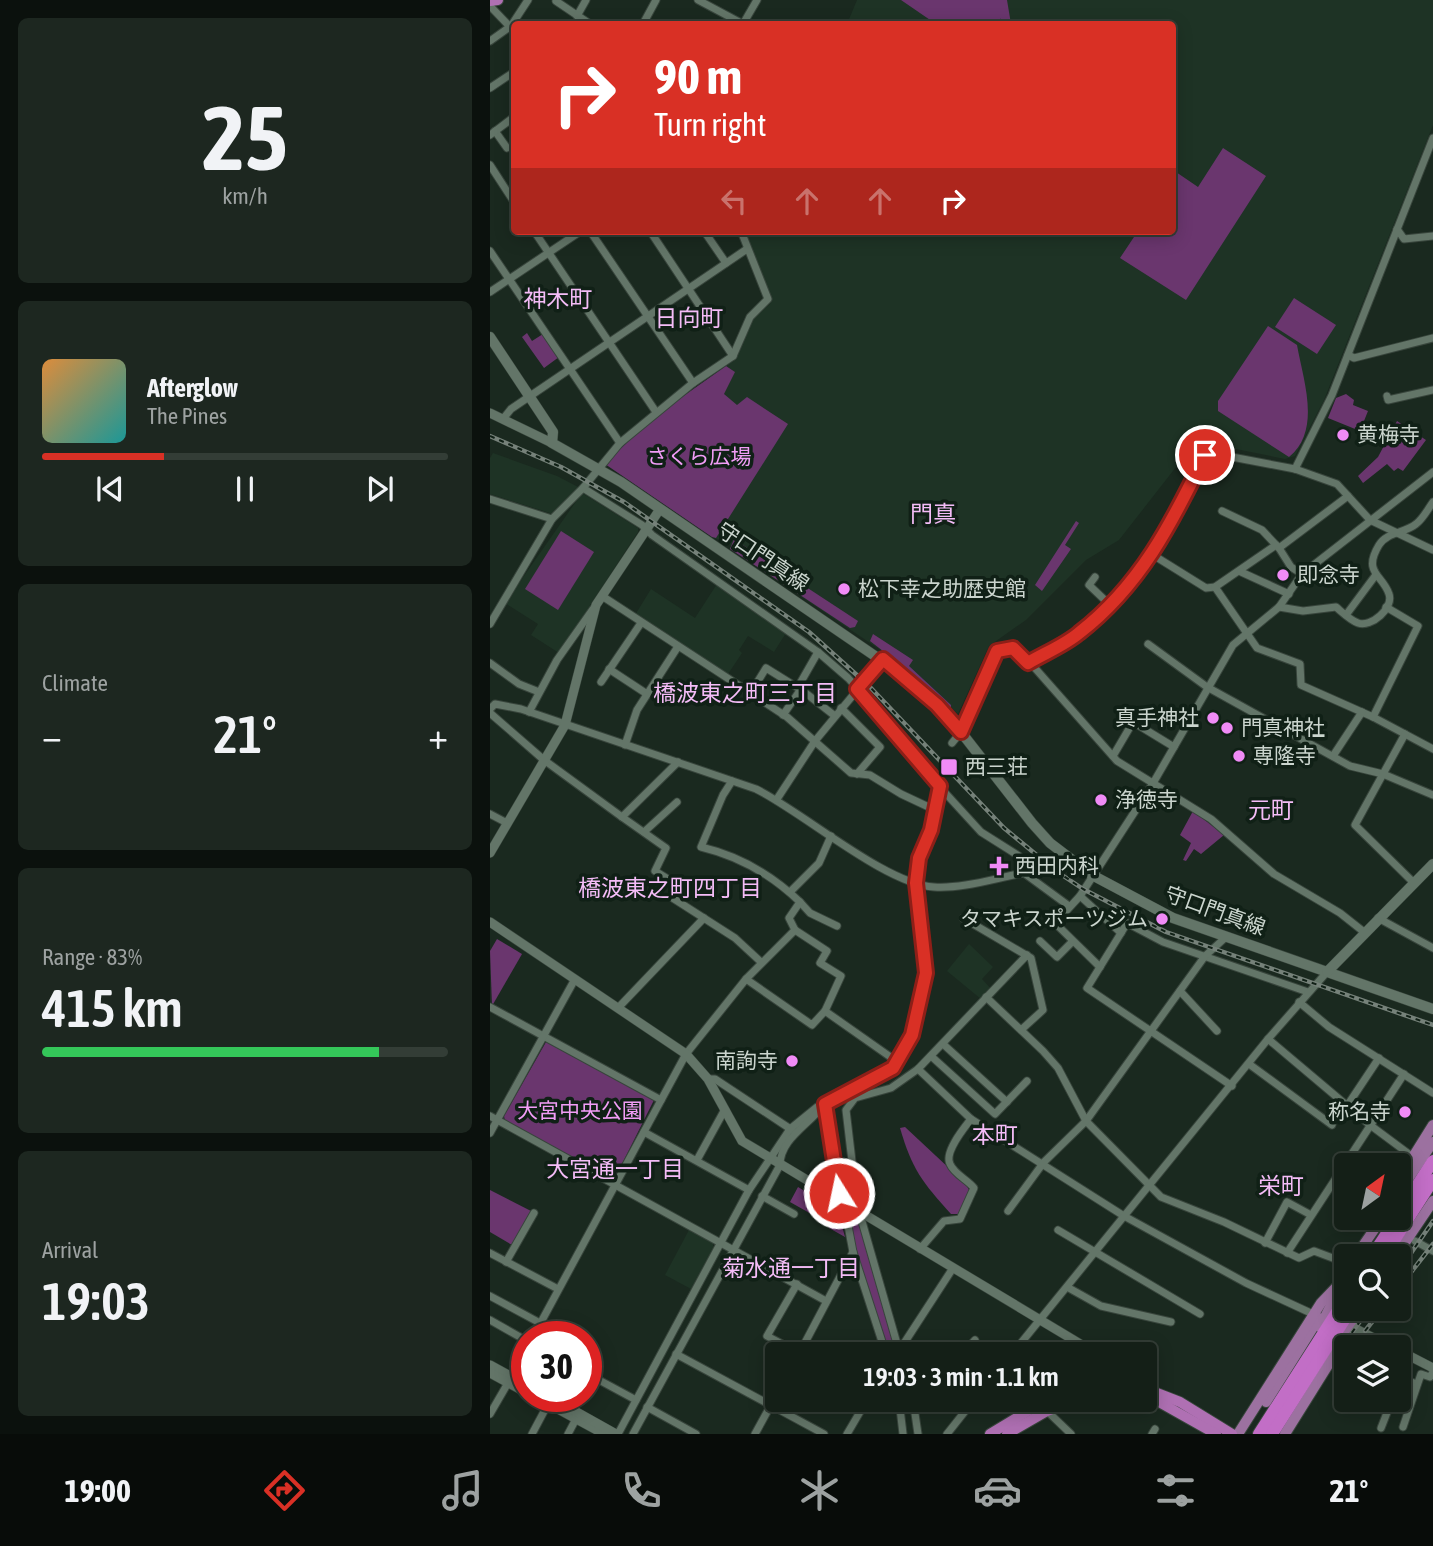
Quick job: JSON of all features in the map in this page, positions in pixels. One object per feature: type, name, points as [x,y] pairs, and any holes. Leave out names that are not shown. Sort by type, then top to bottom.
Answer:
[{"type":"highway","points":[[490,4],[498,0]]},
{"type":"highway","points":[[1411,1195],[1433,1161]]},
{"type":"highway","points":[[1392,1244],[1433,1180]]},
{"type":"highway","points":[[1372,1244],[1385,1230]]},
{"type":"highway","points":[[1259,1434],[1334,1317]]},
{"type":"highway","points":[[1272,1434],[1342,1321]]},
{"type":"highway","points":[[1157,1393],[1180,1402],[1232,1434]]},
{"type":"highway","points":[[1157,1402],[1216,1434]]},
{"type":"highway","points":[[990,1434],[1032,1412]]},
{"type":"highway","points":[[1007,1434],[1037,1412]]},
{"type":"main road","points":[[490,337],[494,352],[553,432],[552,443]]},
{"type":"main road","name":"守口門真線","points":[[552,443],[597,468],[660,509],[883,659],[937,705],[1032,823],[1060,851],[1092,876],[1154,910],[1433,1009]]},
{"type":"main road","points":[[1327,972],[1433,864]]},
{"type":"main road","points":[[1411,1160],[1433,1125]]},
{"type":"main road","points":[[1411,1175],[1433,1143]]},
{"type":"main road","points":[[1411,1244],[1433,1203]]},
{"type":"main road","points":[[1406,1244],[1433,1203]]},
{"type":"main road","points":[[1411,1246],[1433,1213]]},
{"type":"main road","points":[[1238,1434],[1313,1314],[1334,1290]]},
{"type":"main road","points":[[1245,1434],[1334,1294]]},
{"type":"main road","points":[[1253,1434],[1334,1302]]},
{"type":"main road","points":[[1266,1434],[1341,1321]]},
{"type":"main road","points":[[1285,1434],[1356,1321]]},
{"type":"main road","points":[[1355,1335],[1364,1321]]},
{"type":"main road","points":[[1293,1434],[1334,1369]]},
{"type":"main road","points":[[1210,1420],[1234,1426],[1249,1416]]},
{"type":"street","points":[[517,21],[528,0]]},
{"type":"street","points":[[577,16],[586,0]]},
{"type":"street","points":[[645,21],[656,0]]},
{"type":"street","points":[[698,0],[737,21]]},
{"type":"street","points":[[745,21],[757,0]]},
{"type":"street","points":[[556,1],[583,21]]},
{"type":"street","points":[[490,4],[511,26]]},
{"type":"street","points":[[490,41],[511,29]]},
{"type":"street","points":[[490,88],[511,74]]},
{"type":"street","points":[[507,148],[492,133],[511,119]]},
{"type":"street","points":[[1295,470],[1348,355],[1433,138]]},
{"type":"street","points":[[490,165],[511,197]]},
{"type":"street","points":[[1396,229],[1404,239],[1433,236]]},
{"type":"street","points":[[537,235],[656,412]]},
{"type":"street","points":[[490,292],[576,235]]},
{"type":"street","points":[[593,235],[693,383]]},
{"type":"street","points":[[653,235],[733,356]]},
{"type":"street","points":[[707,235],[726,263]]},
{"type":"street","points":[[490,624],[552,519],[583,488],[597,468],[620,443],[656,412],[733,356],[750,317],[768,299],[742,235]]},
{"type":"street","points":[[503,419],[511,409],[747,249]]},
{"type":"street","points":[[490,251],[620,443]]},
{"type":"street","points":[[1348,355],[1354,358],[1433,338]]},
{"type":"street","points":[[1387,396],[1388,400],[1433,390]]},
{"type":"street","points":[[490,413],[552,443]]},
{"type":"street","points":[[1028,663],[1077,635],[1153,555],[1169,530],[1205,455],[1211,453],[1295,470],[1337,484],[1370,520],[1433,550]]},
{"type":"street","points":[[1100,967],[1055,923],[1080,896],[1152,785],[1233,645],[1279,607],[1302,574],[1433,472]]},
{"type":"street","points":[[583,488],[818,652],[857,689],[981,832],[1018,856],[1020,873]]},
{"type":"street","points":[[1153,555],[1206,588],[1215,587],[1241,572],[1348,496]]},
{"type":"street","points":[[490,499],[552,519]]},
{"type":"street","points":[[1279,607],[1303,611],[1336,607],[1362,624],[1370,622],[1386,607],[1390,594],[1373,568],[1377,549],[1387,537],[1416,524],[1433,502]]},
{"type":"street","points":[[529,712],[557,660],[660,509]]},
{"type":"street","points":[[1222,511],[1262,530],[1291,567],[1302,574]]},
{"type":"street","points":[[1241,572],[1289,594]]},
{"type":"street","points":[[1346,615],[1376,576]]},
{"type":"street","points":[[1095,577],[1088,585],[1109,604]]},
{"type":"street","points":[[1215,587],[1256,648],[1300,664],[1301,685],[1373,717],[1433,749]]},
{"type":"street","points":[[602,596],[677,648],[783,715],[851,773],[870,775],[935,810]]},
{"type":"street","points":[[490,853],[565,724],[596,606]]},
{"type":"street","points":[[1373,717],[1418,626],[1386,607]]},
{"type":"street","points":[[601,682],[641,623]]},
{"type":"street","points":[[1148,644],[1207,687],[1350,766],[1383,774],[1433,795]]},
{"type":"street","points":[[625,745],[636,710],[677,648]]},
{"type":"street","points":[[952,743],[961,732],[997,651],[1013,648],[1113,756],[1152,785],[1211,819],[1274,874],[1329,906],[1364,932]]},
{"type":"street","points":[[783,715],[818,652]]},
{"type":"street","points":[[777,800],[815,740],[883,659]]},
{"type":"street","points":[[490,663],[519,684],[539,692]]},
{"type":"street","points":[[750,694],[766,668],[799,688],[835,716]]},
{"type":"street","points":[[609,669],[647,694]]},
{"type":"street","points":[[761,962],[735,938],[720,931],[671,897],[676,884],[655,871],[666,848],[544,760],[490,711],[497,705],[529,712],[732,781],[777,800],[890,872],[916,883],[943,887],[1024,873],[1069,906]]},
{"type":"street","points":[[841,708],[880,747],[857,774]]},
{"type":"street","points":[[1333,756],[1362,712]]},
{"type":"street","points":[[1113,756],[1133,722],[1174,747]]},
{"type":"street","points":[[1405,734],[1354,825],[1414,883]]},
{"type":"street","points":[[622,817],[678,762]]},
{"type":"street","points":[[732,781],[723,795],[701,847],[740,859],[790,892],[810,913],[837,926]]},
{"type":"street","points":[[572,1412],[617,1434],[769,1158],[806,1114],[884,1074],[899,1063],[912,1035],[926,973],[916,883],[919,858],[931,830],[940,783]]},
{"type":"street","points":[[645,832],[677,802]]},
{"type":"street","points":[[490,814],[507,823]]},
{"type":"street","points":[[790,892],[819,863],[831,836]]},
{"type":"street","points":[[1080,896],[1121,933]]},
{"type":"street","points":[[746,979],[812,1025],[825,1011],[841,976],[820,963],[827,951],[795,930],[789,918],[800,902]]},
{"type":"street","points":[[618,1009],[704,918]]},
{"type":"street","points":[[963,918],[1031,958],[1043,1010],[1021,1030]]},
{"type":"street","points":[[1378,918],[1433,948]]},
{"type":"street","points":[[490,922],[687,1054],[708,1079],[742,1141],[1077,1342]]},
{"type":"street","points":[[1232,1086],[1087,988],[1127,923],[1163,942],[1308,992]]},
{"type":"street","points":[[541,1321],[687,1054],[746,979],[795,930]]},
{"type":"street","points":[[1007,1212],[1044,1162],[1086,1121],[1205,956],[1226,937]]},
{"type":"street","points":[[1040,941],[1058,957],[1072,942]]},
{"type":"street","points":[[897,1342],[860,1213],[846,1110],[855,1098],[891,1088],[918,1069],[1027,955]]},
{"type":"street","points":[[1022,1342],[1268,1039],[1327,972]]},
{"type":"street","points":[[490,1133],[494,1118],[544,1037],[575,979]]},
{"type":"street","points":[[1180,991],[1217,1031]]},
{"type":"street","points":[[986,997],[1058,1068],[1086,1121],[1163,1198],[1224,1222],[1287,1254],[1299,1258],[1314,1251],[1334,1258]]},
{"type":"street","points":[[1299,1002],[1329,1027],[1433,1093]]},
{"type":"street","points":[[490,1007],[661,1100]]},
{"type":"street","points":[[825,1011],[899,1063]]},
{"type":"street","points":[[1268,1039],[1370,1125],[1413,1157]]},
{"type":"street","points":[[943,1044],[1007,1102]]},
{"type":"street","points":[[931,1056],[995,1114],[1027,1081]]},
{"type":"street","points":[[1347,1106],[1379,1058]]},
{"type":"street","points":[[1249,1064],[1332,1125]]},
{"type":"street","points":[[918,1069],[971,1119],[1044,1162],[1124,1216],[1246,1283],[1313,1314]]},
{"type":"street","points":[[1287,1254],[1404,1074]]},
{"type":"street","points":[[708,1079],[715,1079],[793,1131]]},
{"type":"street","points":[[825,1104],[853,1252],[882,1342]]},
{"type":"street","points":[[696,1160],[724,1111]]},
{"type":"street","points":[[494,1118],[826,1301]]},
{"type":"street","points":[[920,1249],[944,1221],[960,1219],[973,1196],[974,1188],[950,1165],[949,1158],[960,1132],[971,1119]]},
{"type":"street","points":[[633,1434],[780,1165],[780,1156],[793,1131]]},
{"type":"street","points":[[644,1132],[749,1190]]},
{"type":"street","points":[[762,1196],[794,1213]]},
{"type":"street","points":[[1265,1243],[1287,1202],[1311,1214]]},
{"type":"street","points":[[506,1262],[534,1213]]},
{"type":"street","points":[[1058,1230],[1200,1314]]},
{"type":"street","points":[[1416,1239],[1433,1251]]},
{"type":"street","points":[[806,1342],[853,1252]]},
{"type":"street","points":[[490,1253],[558,1289]]},
{"type":"street","points":[[907,1342],[953,1268]]},
{"type":"street","points":[[779,1342],[767,1335],[797,1284]]},
{"type":"street","points":[[1067,1287],[1101,1306],[1171,1322]]},
{"type":"street","points":[[490,1296],[536,1321]]},
{"type":"street","points":[[873,1312],[886,1306]]},
{"type":"street","points":[[490,1320],[511,1332]]},
{"type":"street","points":[[1358,1330],[1368,1335]]},
{"type":"street","points":[[676,1354],[765,1403]]},
{"type":"street","points":[[1403,1427],[1420,1374],[1430,1377],[1433,1370],[1411,1357]]},
{"type":"street","points":[[490,1364],[510,1380]]},
{"type":"street","points":[[490,1373],[510,1380]]},
{"type":"street","points":[[490,1413],[510,1380]]},
{"type":"street","points":[[602,1382],[636,1400]]},
{"type":"street","points":[[1411,1382],[1417,1384]]},
{"type":"street","points":[[647,1407],[696,1434]]},
{"type":"street","points":[[532,1434],[542,1412]]},
{"type":"street","points":[[566,1412],[604,1434]]},
{"type":"street","points":[[755,1434],[767,1412]]},
{"type":"street","points":[[782,1412],[824,1434]]},
{"type":"street","points":[[847,1434],[860,1412]]},
{"type":"street","points":[[901,1412],[903,1434]]},
{"type":"street","points":[[915,1412],[918,1434]]},
{"type":"street","points":[[947,1434],[964,1412]]},
{"type":"street","points":[[1052,1412],[1071,1434]]},
{"type":"street","points":[[1381,1428],[1387,1412]]},
{"type":"street","points":[[568,1434],[576,1419]]},
{"type":"shaded area","points":[[857,0],[1433,0],[1433,125],[1324,400],[1295,456],[1285,459],[1201,442],[1194,444],[1119,540],[1086,560],[1026,620],[989,646],[958,714],[913,672],[731,549],[730,545],[712,537],[605,464],[736,358],[752,319],[770,304],[772,300],[746,235],[1176,235],[1176,21],[848,21]]},
{"type":"shaded area","points":[[493,453],[557,476],[580,488],[553,514],[490,494],[490,458]]},
{"type":"shaded area","points":[[582,493],[638,528],[638,532],[559,653],[531,635],[538,624],[505,603]]},
{"type":"shaded area","points":[[717,584],[786,633],[774,652],[748,636],[739,650],[742,653],[726,677],[635,615],[651,589],[695,618]]},
{"type":"shaded area","points":[[969,944],[993,967],[982,979],[992,990],[981,999],[947,971]]},
{"type":"shaded area","points":[[689,1230],[713,1243],[713,1248],[691,1289],[665,1275]]},
{"type":"green space","points":[[901,0],[1007,0],[1010,21],[1000,21],[1001,18],[999,21],[932,21]]},
{"type":"green space","points":[[1223,148],[1266,176],[1186,300],[1120,258],[1135,235],[1176,235],[1176,172],[1198,187]]},
{"type":"green space","points":[[1294,298],[1336,325],[1317,354],[1275,327]]},
{"type":"green space","points":[[1268,326],[1297,345],[1306,389],[1308,419],[1305,433],[1299,446],[1289,457],[1218,411],[1218,401]]},
{"type":"green space","points":[[527,333],[532,341],[543,334],[559,357],[544,368],[522,337]]},
{"type":"green space","name":"さくら広場","points":[[726,366],[735,372],[724,394],[737,405],[747,397],[788,424],[716,538],[605,464],[651,419]]},
{"type":"green space","points":[[1346,394],[1354,400],[1353,405],[1368,411],[1360,431],[1328,418],[1336,398]]},
{"type":"green space","points":[[1397,421],[1426,440],[1403,471],[1398,468],[1394,471],[1387,464],[1363,483],[1358,476],[1378,457]]},
{"type":"green space","points":[[1076,521],[1079,523],[1065,545],[1071,549],[1042,591],[1035,585]]},
{"type":"green space","points":[[561,531],[594,552],[558,610],[525,589]]},
{"type":"green space","points":[[734,539],[790,577],[785,585],[730,549]]},
{"type":"green space","points":[[800,583],[858,621],[855,627],[850,628],[794,591]]},
{"type":"green space","points":[[873,634],[913,660],[909,666],[951,705],[951,708],[870,641]]},
{"type":"green space","points":[[1193,811],[1224,835],[1201,854],[1194,849],[1186,861],[1183,860],[1191,843],[1180,835]]},
{"type":"green space","points":[[497,939],[522,954],[492,1006],[490,951]]},
{"type":"green space","name":"大宮中央公園","points":[[546,1042],[654,1100],[617,1174],[610,1177],[505,1121],[504,1116]]},
{"type":"green space","points":[[905,1127],[966,1184],[970,1192],[958,1214],[951,1214],[919,1174],[900,1128]]},
{"type":"green space","points":[[798,1187],[838,1211],[845,1237],[829,1228],[829,1224],[790,1202]]},
{"type":"green space","points":[[490,1190],[531,1211],[512,1245],[490,1232]]},
{"type":"green space","points":[[847,1216],[859,1223],[894,1342],[886,1342],[855,1251]]},
{"type":"railway","points":[[490,436],[561,467],[624,502],[809,632],[869,686],[1004,828],[1056,871],[1083,889],[1166,932],[1433,1025]]},
{"type":"railway","points":[[1411,1253],[1433,1221]]},
{"type":"railway","points":[[1411,1272],[1433,1244]]},
{"type":"railway","points":[[1350,1335],[1360,1321]]},
{"type":"railway","points":[[1365,1331],[1373,1321]]},
{"type":"place","name":"黄梅寺","points":[[1343,435]]},
{"type":"place","name":"即念寺","points":[[1283,575]]},
{"type":"place","name":"松下幸之助歴史館","points":[[844,589]]},
{"type":"place","name":"真手神社","points":[[1213,718]]},
{"type":"place","name":"門真神社","points":[[1227,728]]},
{"type":"place","name":"専隆寺","points":[[1239,756]]},
{"type":"place","name":"西三荘","points":[[949,767]]},
{"type":"place","name":"浄徳寺","points":[[1101,800]]},
{"type":"place","name":"西田内科","points":[[999,866]]},
{"type":"place","name":"タマキスポーツジム","points":[[1162,919]]},
{"type":"place","name":"南詢寺","points":[[792,1061]]},
{"type":"place","name":"称名寺","points":[[1405,1112]]},
{"type":"district","name":"神木町","points":[[558,299]]},
{"type":"district","name":"日向町","points":[[689,318]]},
{"type":"district","name":"門真","points":[[933,514]]},
{"type":"district","name":"橋波東之町三丁目","points":[[745,693]]},
{"type":"district","name":"元町","points":[[1271,810]]},
{"type":"district","name":"橋波東之町四丁目","points":[[670,888]]},
{"type":"district","name":"本町","points":[[995,1135]]},
{"type":"district","name":"大宮通一丁目","points":[[615,1169]]},
{"type":"district","name":"栄町","points":[[1281,1186]]},
{"type":"district","name":"菊水通一丁目","points":[[791,1268]]},
{"type":"route","points":[[839,1193],[825,1104],[893,1068],[899,1063],[912,1035],[922,1001],[926,973],[916,904],[916,883],[919,858],[931,830],[940,786],[915,761],[892,726],[857,689],[883,659],[937,705],[961,732],[997,651],[1013,648],[1019,650],[1028,663],[1077,635],[1092,623],[1153,555],[1169,530],[1205,455]]}]
